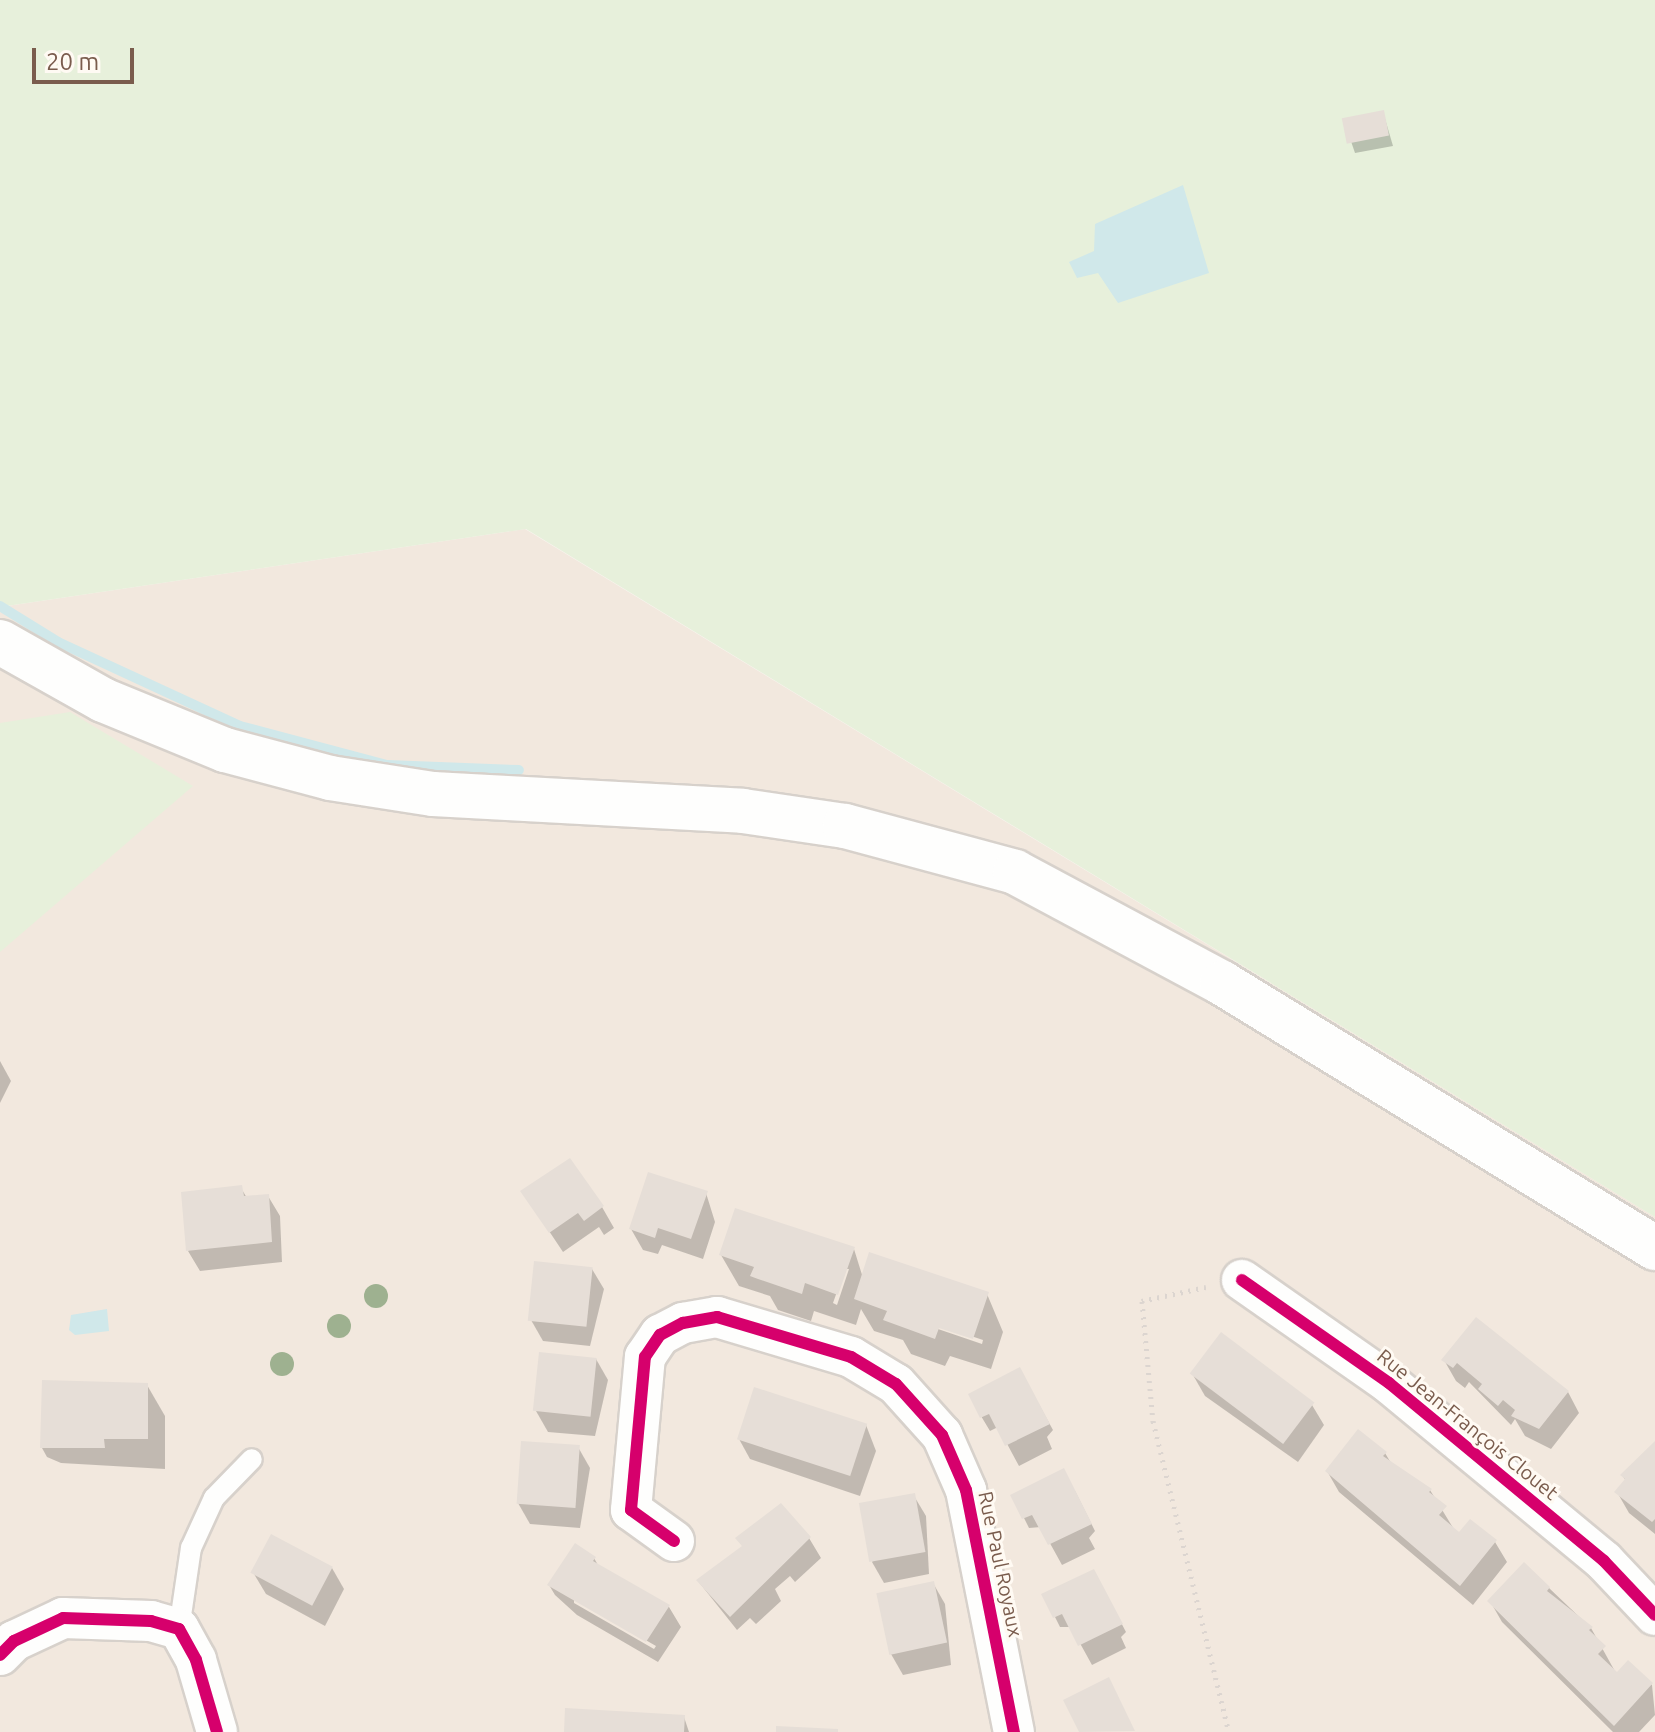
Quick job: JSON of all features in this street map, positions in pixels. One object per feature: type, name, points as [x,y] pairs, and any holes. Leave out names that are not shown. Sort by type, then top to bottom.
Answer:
[{"type":"main road","points":[[0,642],[103,700],[225,750],[330,778],[433,794],[743,811],[845,826],[1015,872],[1222,983],[1655,1248]]},
{"type":"street","name":"Rue Jean-François Clouet","points":[[1242,1280],[1389,1383],[1604,1561],[1655,1615]]},
{"type":"street","name":"Rue Paul Royaux","points":[[674,1541],[631,1510],[645,1357],[660,1335],[683,1323],[717,1317],[851,1357],[896,1384],[942,1435],[966,1490],[1014,1732]]},
{"type":"street","points":[[0,1655],[14,1641],[63,1618],[151,1621],[179,1629],[196,1660],[217,1732]]},
{"type":"lane","points":[[179,1629],[191,1548],[214,1498],[252,1459]]},
{"type":"path","points":[[1229,1732],[1153,1421],[1142,1301],[1242,1280]]},
{"type":"shaded area","points":[[525,529],[1655,1217],[1655,1732],[0,1732],[0,607]]},
{"type":"green space","points":[[0,0],[1655,0],[1655,1217],[526,529],[0,607]]},
{"type":"green space","points":[[70,712],[193,786],[0,952],[0,723]]},
{"type":"water","points":[[1183,185],[1209,273],[1118,303],[1098,273],[1077,278],[1069,262],[1094,251],[1095,224]]},
{"type":"water","points":[[107,1309],[109,1331],[75,1335],[69,1330],[71,1315]]},
{"type":"building","points":[[1384,110],[1389,136],[1347,144],[1342,118]]},
{"type":"building","points":[[570,1158],[604,1206],[584,1221],[578,1213],[549,1233],[520,1191]]},
{"type":"building","points":[[648,1172],[708,1191],[691,1239],[658,1228],[655,1238],[629,1229]]},
{"type":"building","points":[[242,1185],[244,1196],[269,1194],[272,1242],[186,1251],[181,1192]]},
{"type":"building","points":[[735,1208],[855,1247],[838,1295],[805,1283],[802,1294],[750,1276],[754,1267],[719,1255]]},
{"type":"building","points":[[869,1252],[989,1292],[973,1339],[939,1328],[935,1339],[883,1320],[887,1311],[854,1299]]},
{"type":"building","points":[[534,1261],[593,1267],[586,1327],[528,1321]]},
{"type":"building","points":[[1476,1317],[1569,1391],[1539,1429],[1511,1416],[1515,1410],[1503,1400],[1498,1406],[1478,1389],[1482,1384],[1457,1363],[1453,1368],[1441,1360]]},
{"type":"building","points":[[1221,1332],[1314,1402],[1283,1444],[1190,1374]]},
{"type":"building","points":[[539,1352],[597,1358],[591,1417],[533,1411]]},
{"type":"building","points":[[1020,1367],[1050,1424],[1005,1446],[989,1414],[980,1418],[968,1394]]},
{"type":"building","points":[[42,1380],[148,1383],[148,1439],[104,1439],[105,1448],[40,1448]]},
{"type":"building","points":[[754,1387],[867,1424],[850,1476],[737,1439]]},
{"type":"building","points":[[1358,1429],[1387,1452],[1383,1456],[1432,1489],[1429,1492],[1447,1506],[1439,1515],[1459,1532],[1470,1519],[1497,1540],[1460,1586],[1325,1471]]},
{"type":"building","points":[[521,1441],[580,1445],[575,1508],[517,1504]]},
{"type":"building","points":[[1655,1441],[1655,1519],[1652,1522],[1614,1492],[1625,1479],[1620,1475]]},
{"type":"building","points":[[1064,1468],[1092,1524],[1048,1545],[1032,1515],[1022,1519],[1010,1495]]},
{"type":"building","points":[[915,1493],[925,1552],[869,1562],[859,1503]]},
{"type":"building","points":[[781,1503],[811,1537],[730,1617],[696,1580],[742,1546],[735,1538]]},
{"type":"building","points":[[271,1534],[333,1567],[312,1606],[250,1573]]},
{"type":"building","points":[[575,1543],[596,1557],[593,1561],[670,1605],[646,1642],[547,1585]]},
{"type":"building","points":[[1524,1562],[1550,1587],[1547,1591],[1593,1627],[1589,1630],[1606,1646],[1598,1654],[1617,1672],[1628,1660],[1653,1683],[1614,1726],[1487,1601]]},
{"type":"building","points":[[1094,1569],[1123,1624],[1078,1646],[1062,1614],[1053,1618],[1041,1594]]},
{"type":"building","points":[[934,1581],[947,1643],[889,1655],[876,1593]]},
{"type":"building","points":[[1109,1677],[1135,1731],[1079,1732],[1063,1700]]},
{"type":"building","points":[[565,1708],[685,1715],[684,1732],[564,1732]]},
{"type":"building","points":[[776,1726],[838,1729],[838,1732],[776,1732]]},
{"type":"waterway","points":[[0,606],[58,642],[240,726],[387,765],[519,770]]},
{"type":"cycle path","points":[[1242,1280],[1389,1383],[1604,1561],[1655,1615]]},
{"type":"cycle path","points":[[674,1541],[631,1510],[645,1357],[660,1335],[683,1323],[717,1317],[851,1357],[896,1384],[942,1435],[966,1490],[1014,1732]]},
{"type":"cycle path","points":[[0,1655],[14,1641],[63,1618],[151,1621],[179,1629],[196,1660],[217,1732]]}]
